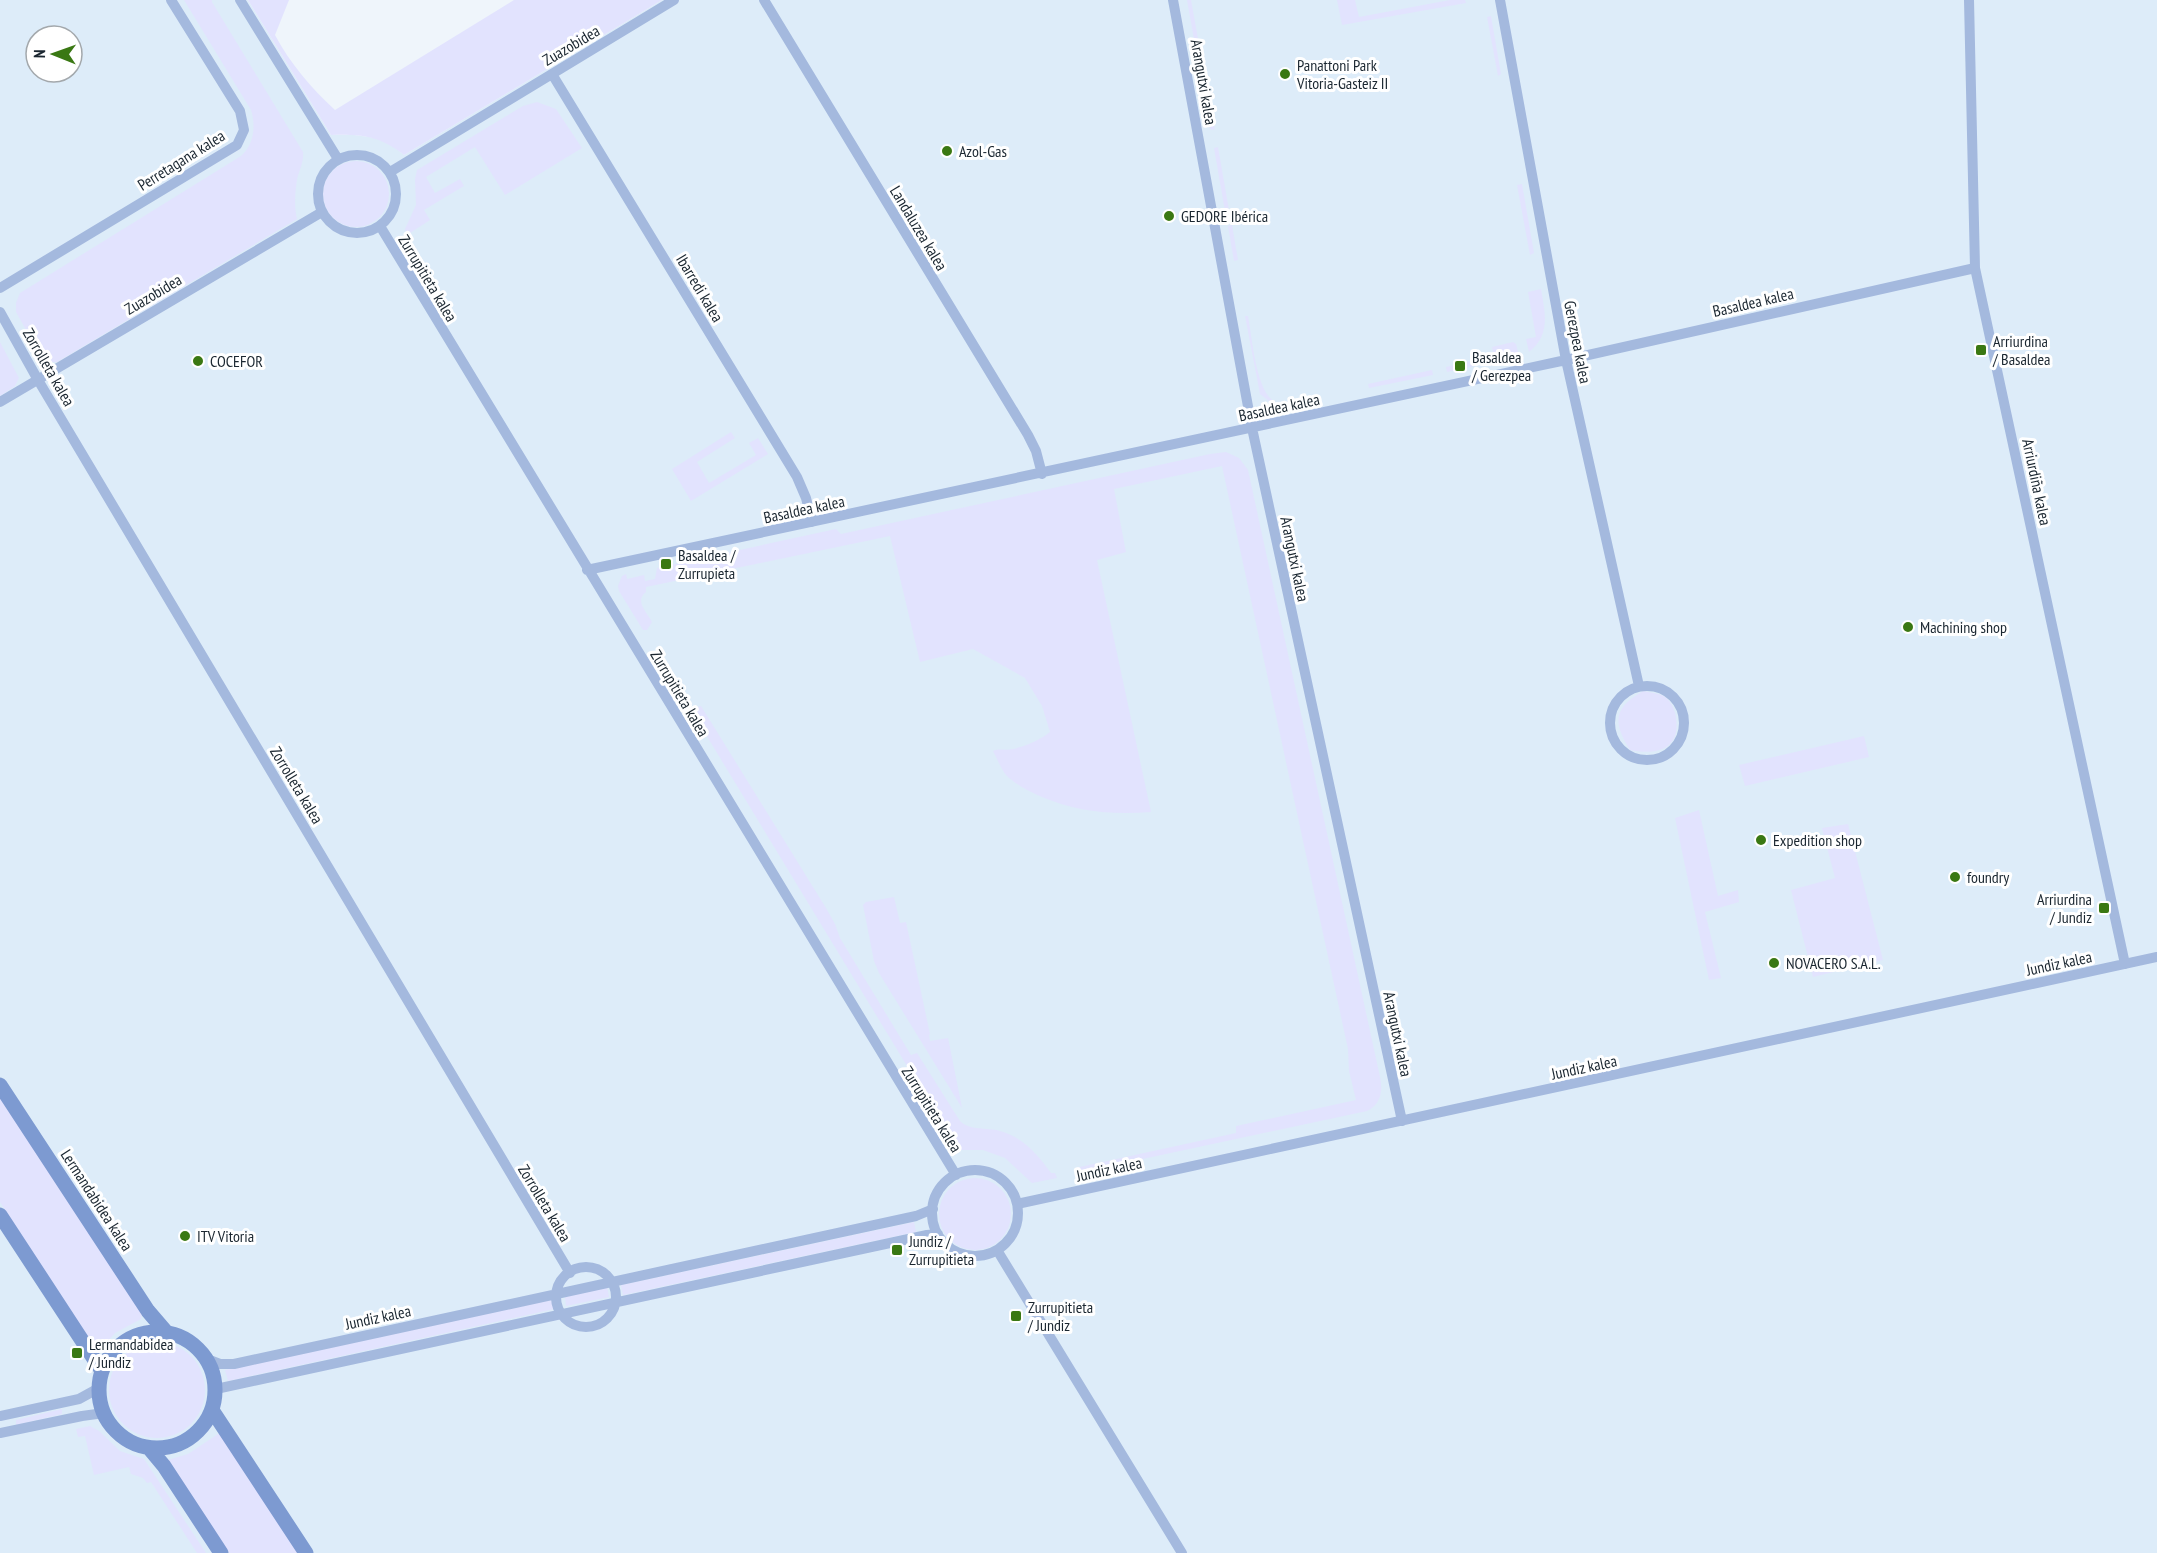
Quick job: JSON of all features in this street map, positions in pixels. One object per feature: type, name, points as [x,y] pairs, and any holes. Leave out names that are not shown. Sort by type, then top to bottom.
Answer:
[{"type":"street","name":"Perretagana kalea","points":[[0,288],[237,145],[244,130],[240,111],[171,0]]},
{"type":"street","points":[[240,0],[338,159]]},
{"type":"street","name":"Zuazobidea","points":[[390,172],[674,0]]},
{"type":"street","name":"Landaluzea kalea","points":[[764,0],[1028,435],[1036,451],[1042,474]]},
{"type":"street","name":"Arangutxi kalea","points":[[1173,0],[1252,428],[1402,1121]]},
{"type":"street","name":"Gerezpea kalea","points":[[1500,0],[1566,360],[1640,686]]},
{"type":"street","name":"Arriurdiña kalea","points":[[1969,0],[1975,268],[2125,964]]},
{"type":"street","name":"Ibarredi kalea","points":[[552,74],[797,477],[806,498],[812,522]]},
{"type":"street","points":[[356,154],[366,155],[375,159],[390,172],[394,181],[396,201],[393,211],[380,226],[362,233],[343,231],[334,226],[321,212],[317,188],[328,166],[338,159],[356,154]]},
{"type":"street","name":"Zuazobidea","points":[[0,402],[321,212]]},
{"type":"street","name":"Zurrupitieta kalea","points":[[380,226],[956,1175]]},
{"type":"street","name":"Basaldea kalea","points":[[587,570],[1566,360],[1975,268]]},
{"type":"street","name":"Zorrolleta kalea","points":[[0,312],[38,380],[570,1273]]},
{"type":"street","points":[[1640,686],[1653,686],[1666,690],[1676,699],[1683,712],[1684,725],[1681,738],[1673,749],[1662,757],[1648,760],[1635,758],[1623,751],[1614,740],[1610,727],[1611,714],[1617,701],[1627,692],[1640,686]]},
{"type":"street","name":"Jundiz kalea","points":[[1017,1204],[2157,957]]},
{"type":"street","name":"Lermandabidea kalea","points":[[0,1084],[148,1311],[166,1332]]},
{"type":"street","points":[[975,1170],[994,1174],[1009,1187],[1017,1204],[1016,1225],[1006,1244],[998,1250],[979,1256],[951,1249],[938,1234],[933,1222],[933,1209],[940,1189],[956,1175],[975,1170]]},
{"type":"street","name":"Jundiz kalea","points":[[207,1359],[220,1364],[234,1364],[916,1216],[933,1209]]},
{"type":"street","points":[[0,1215],[102,1371]]},
{"type":"street","points":[[216,1389],[616,1301],[938,1234]]},
{"type":"street","points":[[998,1250],[1182,1553]]},
{"type":"street","points":[[583,1268],[597,1269],[612,1282],[616,1301],[611,1314],[595,1326],[577,1325],[561,1313],[556,1294],[563,1278],[570,1273],[583,1268]]},
{"type":"street","points":[[150,1332],[166,1332],[182,1337],[196,1346],[207,1359],[216,1389],[212,1410],[198,1432],[187,1440],[175,1446],[162,1448],[137,1445],[117,1432],[104,1413],[99,1388],[102,1371],[115,1350],[135,1336],[150,1332]]},
{"type":"street","points":[[0,1416],[79,1399],[99,1388]]},
{"type":"street","points":[[212,1410],[306,1553]]},
{"type":"street","points":[[0,1433],[104,1413]]},
{"type":"street","points":[[149,1448],[164,1466],[221,1553]]},
{"type":"shaded area","points":[[0,0],[248,0],[331,135],[377,138],[404,155],[662,0],[2157,0],[2157,1553],[0,1553]]},
{"type":"shaded area","points":[[184,0],[212,0],[303,152],[296,189],[297,219],[57,362],[44,362],[16,312],[16,303],[20,293],[241,156],[251,141],[253,122],[251,110]]},
{"type":"shaded area","points":[[248,0],[289,0],[275,35],[302,75],[335,110],[514,0],[662,0],[404,155],[378,140],[352,135],[331,135]]},
{"type":"shaded area","points":[[1187,0],[1191,0],[1203,66],[1199,67]]},
{"type":"shaded area","points":[[1337,0],[1355,0],[1359,17],[1450,0],[1465,0],[1466,3],[1342,25]]},
{"type":"shaded area","points":[[1491,16],[1501,74],[1498,76],[1487,17]]},
{"type":"shaded area","points":[[1207,89],[1215,130],[1210,129],[1204,92]]},
{"type":"shaded area","points":[[537,102],[556,109],[582,148],[505,195],[475,147],[426,177],[435,193],[460,179],[464,186],[424,210],[430,220],[407,235],[405,229],[416,205],[417,170],[523,106]]},
{"type":"shaded area","points":[[1218,147],[1230,216],[1226,217],[1214,148]]},
{"type":"shaded area","points":[[356,161],[369,163],[379,171],[387,181],[389,194],[387,207],[379,217],[369,225],[356,227],[343,225],[333,217],[325,207],[323,194],[325,181],[333,171],[343,163]]},
{"type":"shaded area","points":[[1522,184],[1534,253],[1530,255],[1517,185]]},
{"type":"shaded area","points":[[1232,225],[1238,260],[1234,261],[1228,226]]},
{"type":"shaded area","points":[[1541,289],[1545,315],[1544,331],[1529,352],[1526,339],[1536,337],[1528,292]]},
{"type":"shaded area","points":[[1245,316],[1248,316],[1256,366],[1265,391],[1271,399],[1279,403],[1302,398],[1303,403],[1275,406],[1260,394]]},
{"type":"shaded area","points":[[0,342],[19,378],[15,386],[0,396]]},
{"type":"shaded area","points":[[1513,342],[1516,344],[1519,356],[1491,362],[1490,357],[1494,356],[1492,347]]},
{"type":"shaded area","points":[[1479,359],[1479,365],[1447,372],[1446,367]]},
{"type":"shaded area","points":[[1432,370],[1433,375],[1369,388],[1368,384]]},
{"type":"shaded area","points":[[731,432],[735,438],[697,462],[709,483],[756,455],[749,443],[758,438],[768,454],[691,501],[672,469]]},
{"type":"shaded area","points":[[1226,452],[1239,458],[1248,470],[1380,1077],[1381,1092],[1378,1101],[1367,1111],[1082,1172],[1075,1168],[1236,1133],[1236,1126],[1356,1100],[1349,1071],[1348,1049],[1222,466],[1114,489],[1126,552],[1097,560],[1151,812],[1109,813],[1069,806],[1042,797],[1018,785],[1006,775],[993,751],[1010,750],[1023,746],[1050,732],[1042,706],[1025,678],[973,649],[920,662],[890,536],[646,587],[641,603],[652,622],[647,630],[643,630],[618,586],[622,576],[626,574],[627,579],[644,575],[645,581],[655,579],[657,568],[836,529],[841,534]]},
{"type":"shaded area","points":[[1643,691],[1664,696],[1670,702],[1677,725],[1672,742],[1666,747],[1650,752],[1630,750],[1620,731],[1619,723],[1621,709]]},
{"type":"shaded area","points":[[701,706],[826,908],[840,938],[911,1055],[917,1053],[960,1121],[974,1128],[1000,1131],[1016,1138],[1040,1159],[1051,1173],[1055,1173],[1057,1178],[1032,1183],[1005,1158],[983,1150],[958,1150],[694,715],[694,708]]},
{"type":"shaded area","points":[[1864,736],[1869,757],[1745,786],[1739,765]]},
{"type":"shaded area","points":[[1699,810],[1718,896],[1738,890],[1739,902],[1705,912],[1721,978],[1709,980],[1675,818]]},
{"type":"shaded area","points":[[1848,824],[1883,960],[1813,977],[1791,890],[1835,878],[1822,828]]},
{"type":"shaded area","points":[[894,897],[900,923],[906,922],[930,1041],[948,1038],[962,1108],[879,973],[874,961],[863,905],[866,902]]},
{"type":"shaded area","points":[[0,1093],[142,1313],[141,1319],[115,1333],[98,1352],[0,1202]]},
{"type":"shaded area","points":[[982,1178],[1001,1188],[1009,1200],[1011,1214],[1009,1228],[1001,1240],[989,1248],[968,1250],[949,1240],[941,1228],[939,1207],[949,1188],[961,1180]]},
{"type":"shaded area","points":[[914,1222],[916,1232],[623,1295],[621,1285]]},
{"type":"shaded area","points":[[607,1287],[609,1297],[566,1306],[565,1297]]},
{"type":"shaded area","points":[[551,1299],[554,1309],[228,1381],[225,1370]]},
{"type":"shaded area","points":[[157,1342],[175,1345],[191,1356],[202,1372],[205,1390],[202,1408],[191,1424],[175,1435],[157,1438],[139,1435],[123,1424],[112,1408],[109,1390],[112,1372],[123,1356],[139,1345]]},
{"type":"shaded area","points":[[62,1409],[62,1414],[16,1425],[16,1420]]},
{"type":"shaded area","points":[[90,1426],[99,1431],[120,1451],[144,1459],[206,1553],[197,1553],[151,1482],[147,1483],[143,1478],[131,1474],[129,1467],[94,1475],[85,1436],[78,1437],[76,1429]]},
{"type":"shaded area","points":[[221,1434],[301,1553],[229,1553],[168,1460],[188,1454]]},
{"type":"place","name":"Panattoni Park Vitoria-Gasteiz II","points":[[1285,74]]},
{"type":"place","name":"Azol-Gas","points":[[947,151]]},
{"type":"place","name":"GEDORE Ibérica","points":[[1169,216]]},
{"type":"place","name":"Arriurdina / Basaldea","points":[[1981,350]]},
{"type":"place","name":"COCEFOR","points":[[198,361]]},
{"type":"place","name":"Basaldea / Gerezpea","points":[[1460,366]]},
{"type":"place","name":"Basaldea / Zurrupieta","points":[[666,564]]},
{"type":"place","name":"Machining shop","points":[[1908,627]]},
{"type":"place","name":"Expedition shop","points":[[1761,840]]},
{"type":"place","name":"foundry","points":[[1955,877]]},
{"type":"place","name":"Arriurdina / Jundiz","points":[[2104,908]]},
{"type":"place","name":"NOVACERO S.A.L.","points":[[1774,963]]},
{"type":"place","name":"ITV Vitoria","points":[[185,1236]]},
{"type":"place","name":"Jundiz / Zurrupitieta","points":[[897,1250]]},
{"type":"place","name":"Zurrupitieta / Jundiz","points":[[1016,1316]]},
{"type":"place","name":"Lermandabidea / Júndiz","points":[[77,1353]]}]
